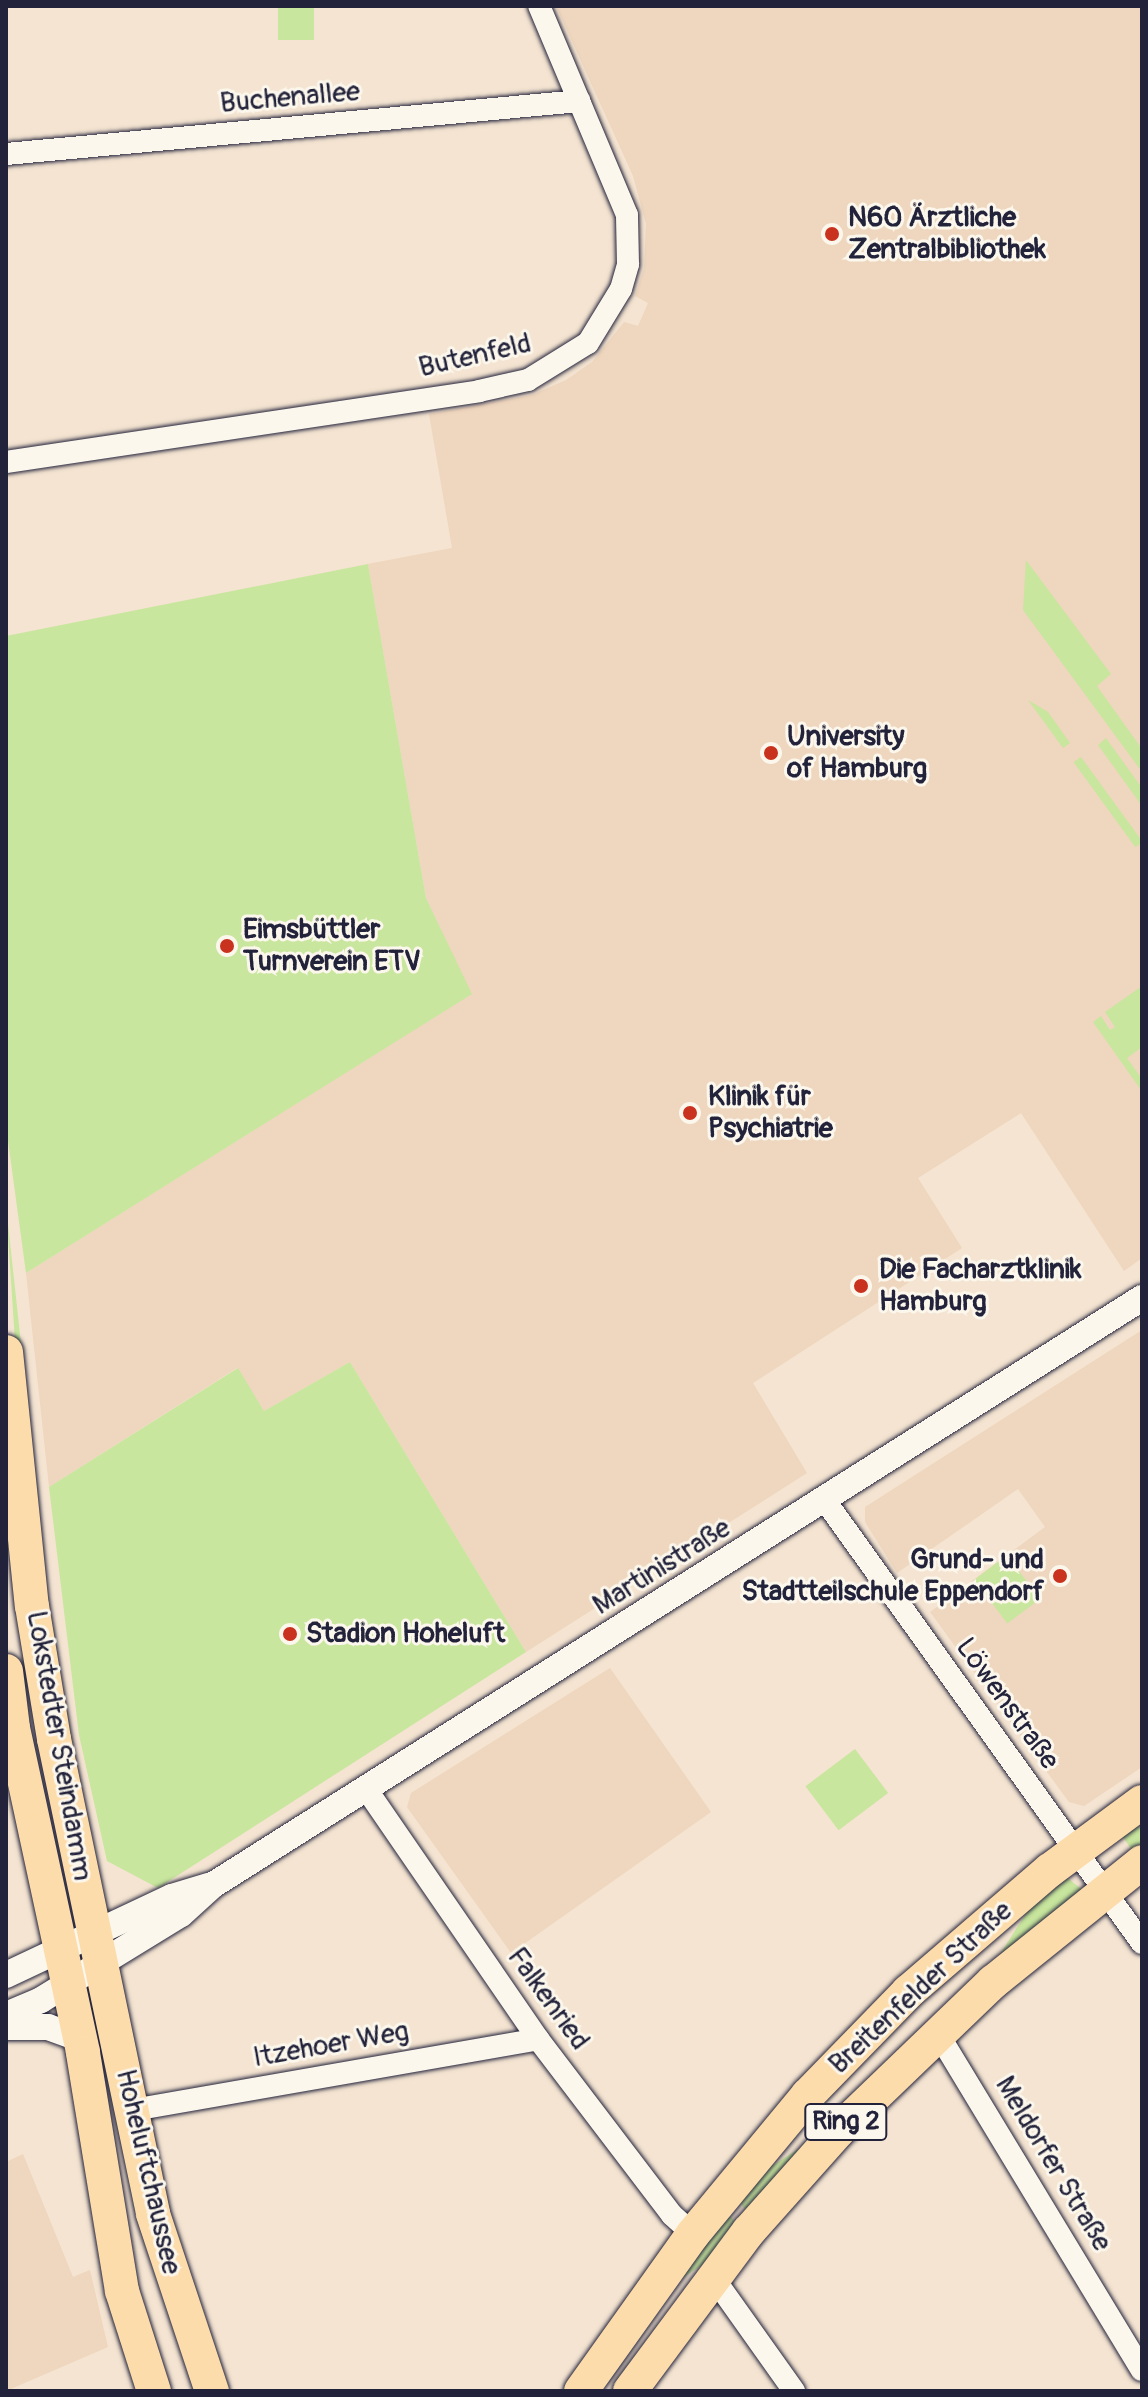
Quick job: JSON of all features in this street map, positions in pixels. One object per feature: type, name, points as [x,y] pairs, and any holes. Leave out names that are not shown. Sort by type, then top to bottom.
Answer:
[{"type":"main road","name":"Lokstedter Steindamm","points":[[6,1352],[32,1606],[81,1956]]},
{"type":"main road","name":"Lokstedter Steindamm","points":[[6,1671],[81,1956]]},
{"type":"main road","name":"Breitenfelder Straße","points":[[581,2391],[693,2234],[808,2095],[908,1992],[1076,1851],[1142,1802]]},
{"type":"main road","name":"Breitenfelder Straße","points":[[630,2391],[713,2277],[838,2131],[937,2032],[1142,1862]]},
{"type":"main road","name":"Hoheluftchaussee","points":[[81,1956],[79,2038],[122,2291],[154,2391]]},
{"type":"main road","name":"Hoheluftchaussee","points":[[81,1956],[133,2110],[153,2214],[212,2391]]},
{"type":"street","name":"Butenfeld","points":[[6,462],[479,391],[528,380],[562,364],[604,321],[621,289],[629,252],[620,192],[539,6]]},
{"type":"street","name":"Buchenallee","points":[[6,154],[580,101]]},
{"type":"street","name":"Martinistraße","points":[[81,1956],[213,1885],[367,1790],[1142,1298]]},
{"type":"street","name":"Löwenstraße","points":[[824,1499],[1142,1943]]},
{"type":"street","name":"Falkenried","points":[[367,1790],[538,2039],[672,2215],[693,2234]]},
{"type":"street","points":[[6,1975],[81,1956]]},
{"type":"street","points":[[6,1997],[81,1956]]},
{"type":"street","points":[[6,2015],[81,1956]]},
{"type":"street","points":[[6,2027],[48,2027],[79,2038]]},
{"type":"street","name":"Meldorfer Straße","points":[[937,2032],[1142,2370]]},
{"type":"street","name":"Itzehoer Weg","points":[[133,2110],[538,2039]]},
{"type":"street","points":[[713,2277],[794,2391]]},
{"type":"shaded area","name":"University of Hamburg","points":[[556,6],[1142,6],[1142,1258],[1124,1271],[1021,1113],[918,1178],[962,1248],[753,1383],[807,1473],[526,1652],[350,1362],[264,1411],[237,1368],[49,1487],[26,1273],[471,994],[426,898],[368,564],[452,548],[429,414],[532,395],[566,380],[592,362],[624,322],[638,326],[648,303],[635,296],[644,268],[646,224],[633,176]]},
{"type":"shaded area","name":"Grund- und Stadtteilschule Eppendorf","points":[[1142,1330],[1142,1767],[1084,1806],[1069,1802],[930,1612],[1045,1527],[1018,1489],[897,1573],[865,1522],[865,1507]]},
{"type":"shaded area","points":[[610,1668],[711,1812],[511,1953],[407,1807],[411,1793]]},
{"type":"shaded area","points":[[23,2154],[73,2277],[90,2270],[108,2347],[6,2391],[6,2162]]},
{"type":"green space","points":[[278,6],[314,6],[314,40],[278,40]]},
{"type":"green space","points":[[1026,560],[1111,674],[1097,686],[1142,749],[1142,772],[1023,610]]},
{"type":"green space","name":"Eimsbüttler Turnverein ETV","points":[[368,564],[426,898],[472,994],[26,1273],[6,1126],[6,636]]},
{"type":"green space","points":[[1028,700],[1048,712],[1070,743],[1063,748]]},
{"type":"green space","points":[[1106,738],[1142,788],[1142,806],[1098,745]]},
{"type":"green space","points":[[1081,757],[1142,841],[1135,847],[1074,762]]},
{"type":"green space","points":[[1142,986],[1142,1047],[1127,1058],[1142,1079],[1141,1090],[1093,1022],[1101,1016],[1110,1030],[1115,1027],[1105,1012]]},
{"type":"green space","points":[[6,1205],[21,1344],[15,1341]]},
{"type":"green space","name":"Stadion Hoheluft","points":[[350,1362],[526,1652],[158,1888],[107,1861],[79,1735],[49,1487],[238,1368],[264,1411]]},
{"type":"green space","points":[[1007,1555],[1040,1599],[1007,1624],[974,1580]]},
{"type":"green space","points":[[855,1749],[888,1793],[839,1830],[805,1786]]},
{"type":"green space","points":[[1142,1813],[1142,1845],[1134,1853],[1118,1830]]},
{"type":"green space","points":[[1064,1875],[1086,1893],[1000,1962],[1000,1954],[1029,1909]]},
{"type":"green space","points":[[798,2149],[804,2155],[749,2215],[736,2197],[749,2181]]},
{"type":"green space","points":[[724,2209],[740,2227],[708,2261],[668,2288]]},
{"type":"place","name":"N60 Ärztliche Zentralbibliothek","points":[[832,234]]},
{"type":"place","name":"University of Hamburg","points":[[771,753]]},
{"type":"place","name":"Eimsbüttler Turnverein ETV","points":[[227,946]]},
{"type":"place","name":"Klinik für Psychiatrie","points":[[690,1113]]},
{"type":"place","name":"Die Facharztklinik Hamburg","points":[[861,1286]]},
{"type":"place","name":"Grund- und Stadtteilschule Eppendorf","points":[[1060,1576]]},
{"type":"place","name":"Stadion Hoheluft","points":[[290,1634]]}]
